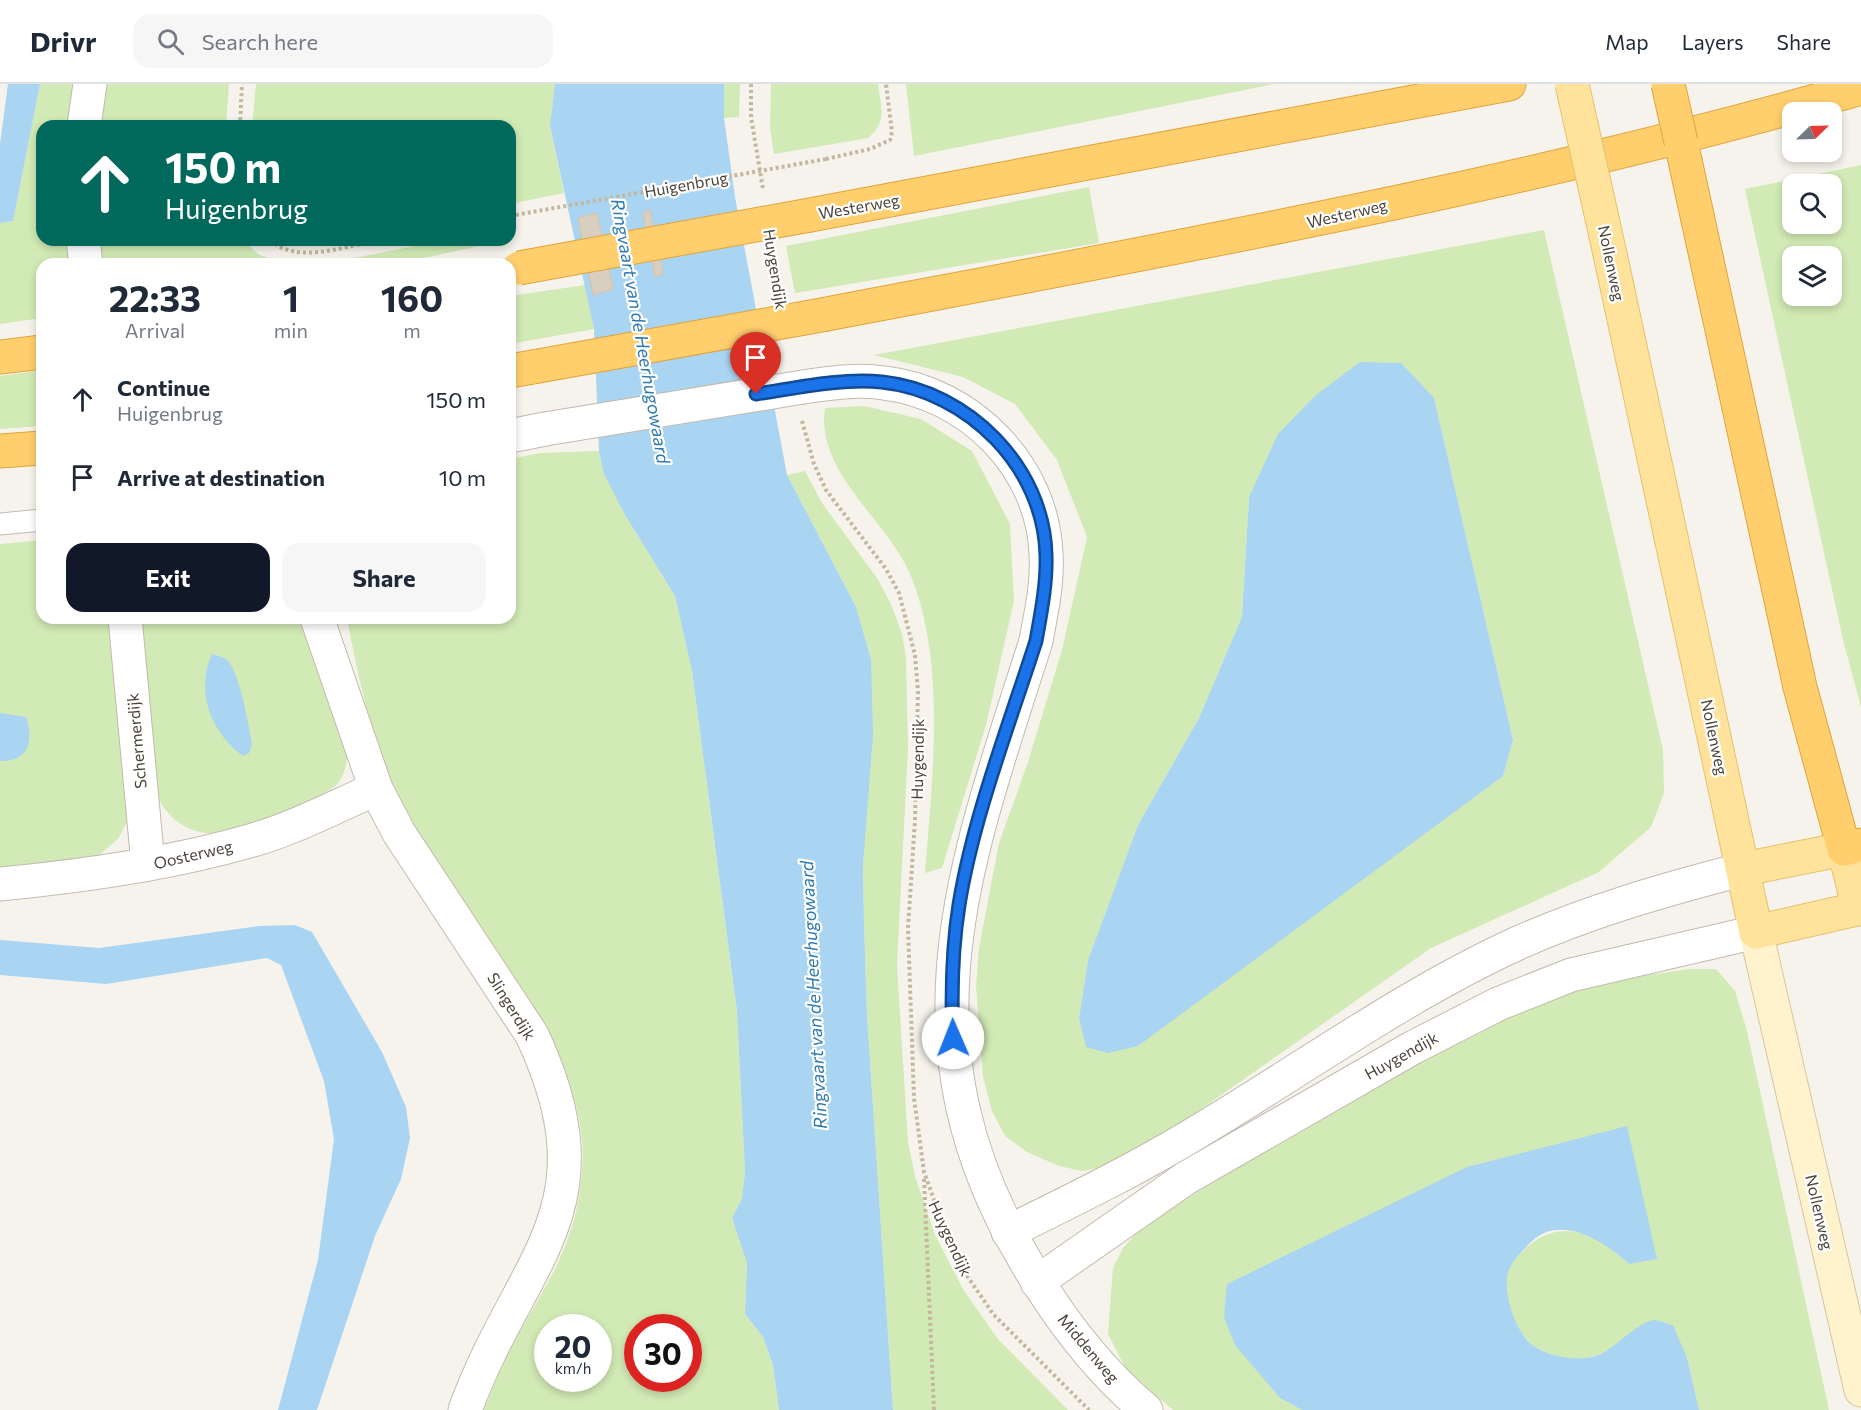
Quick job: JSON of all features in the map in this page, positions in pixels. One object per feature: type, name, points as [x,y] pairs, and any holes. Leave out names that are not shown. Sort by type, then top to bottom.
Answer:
[{"type":"highway","name":"Westerweg","points":[[516,269],[1509,84]]},
{"type":"highway","points":[[1668,84],[1800,687],[1853,847]]},
{"type":"highway","name":"Westerweg","points":[[1814,102],[1861,88]]},
{"type":"highway","points":[[1842,103],[1861,102]]},
{"type":"highway","name":"Westerweg","points":[[521,369],[827,314],[1279,228],[1535,171],[1782,111]]},
{"type":"highway","points":[[0,357],[36,353]]},
{"type":"highway","points":[[0,451],[36,448]]},
{"type":"main road","name":"Nollenweg","points":[[1572,84],[1756,932],[1861,1390]]},
{"type":"main road","points":[[1744,869],[1853,847],[1860,911],[1756,932]]},
{"type":"street","points":[[85,120],[90,84]]},
{"type":"street","points":[[516,435],[803,387],[859,381],[884,382],[906,386],[962,410],[983,425],[1022,473],[1043,527],[1046,564],[1036,641],[970,852],[960,904],[953,956],[954,1062],[960,1097],[976,1156],[1008,1232],[1037,1282]]},
{"type":"street","name":"Schermerdijk","points":[[126,624],[148,864]]},
{"type":"street","name":"Slingerdijk","points":[[319,624],[376,789],[399,833],[532,1035],[546,1066],[564,1131],[566,1166],[556,1221],[523,1294],[480,1370],[465,1410]]},
{"type":"street","name":"Oosterweg","points":[[0,884],[64,878],[148,864],[255,840],[376,789]]},
{"type":"street","points":[[1008,1232],[1126,1173],[1203,1129],[1390,1014],[1515,945],[1625,903],[1744,869]]},
{"type":"street","name":"Huygendijk","points":[[1037,1282],[1186,1178],[1412,1048],[1498,1004],[1571,975],[1756,932]]},
{"type":"street","name":"Middenweg","points":[[1037,1282],[1074,1335],[1106,1372],[1146,1410]]},
{"type":"lane","points":[[0,524],[36,521]]},
{"type":"path","points":[[240,120],[243,84]]},
{"type":"path","points":[[751,84],[751,117],[764,198]]},
{"type":"path","name":"Huigenbrug","points":[[516,215],[870,149],[890,140],[892,132],[886,84]]},
{"type":"path","points":[[280,246],[288,251],[310,253],[347,246]]},
{"type":"path","name":"Huygendijk","points":[[774,255],[779,290]]},
{"type":"path","name":"Huygendijk","points":[[802,420],[814,464],[826,490],[886,569],[898,593],[915,655],[918,692],[915,820],[908,940],[914,1098],[924,1172],[946,1233],[968,1278],[993,1314],[1089,1410]]},
{"type":"path","points":[[924,1172],[934,1410]]},
{"type":"green space","points":[[40,84],[229,84],[226,120],[36,120],[36,246],[249,246],[258,254],[268,258],[36,258],[36,319],[0,324],[0,223],[13,220]]},
{"type":"green space","points":[[256,84],[555,84],[550,126],[564,193],[516,203],[516,120],[253,120]]},
{"type":"green space","points":[[724,84],[740,84],[739,117],[724,118]]},
{"type":"green space","points":[[771,84],[878,84],[881,120],[868,138],[774,154],[770,128]]},
{"type":"green space","points":[[906,84],[1275,84],[914,156]]},
{"type":"green space","points":[[1861,165],[1861,707],[1843,640],[1745,189],[1782,181],[1782,234],[1842,234],[1842,174],[1818,174]]},
{"type":"green space","points":[[1089,187],[1099,243],[795,293],[786,246]]},
{"type":"green space","points":[[1544,230],[1663,750],[1664,793],[1651,827],[1599,872],[1431,948],[1187,1119],[1110,1166],[1082,1171],[1059,1166],[1027,1152],[1005,1136],[992,1111],[983,1077],[976,986],[979,948],[999,843],[1028,762],[1062,650],[1087,537],[1057,460],[1015,404],[963,377],[874,355]],"holes":[[[1434,398],[1513,740],[1503,776],[1079,1018],[1088,960],[1138,825],[1199,718],[1242,617],[1249,497]]]},
{"type":"green space","points":[[415,246],[480,246],[423,258],[354,258]]},
{"type":"green space","points":[[585,285],[594,329],[516,343],[516,295]]},
{"type":"green space","points":[[36,371],[36,426],[0,429],[0,376]]},
{"type":"green space","points":[[864,406],[921,419],[972,451],[1010,524],[1014,601],[986,725],[942,868],[925,873],[934,722],[929,645],[922,608],[900,554],[842,475],[831,453],[825,431],[825,408]]},
{"type":"green space","points":[[599,451],[605,474],[625,515],[675,596],[692,671],[737,1011],[745,1172],[742,1199],[732,1218],[747,1263],[745,1314],[763,1337],[773,1365],[779,1410],[484,1410],[501,1368],[550,1279],[569,1234],[577,1209],[581,1182],[583,1156],[581,1131],[570,1086],[551,1043],[398,797],[370,722],[348,624],[516,624],[516,458],[540,453]]},
{"type":"green space","points":[[805,471],[822,503],[877,578],[891,604],[902,634],[906,658],[908,749],[897,965],[908,1142],[915,1176],[935,1235],[963,1289],[997,1338],[1068,1410],[893,1410],[867,1015],[864,925],[863,865],[871,659],[856,607],[787,475]]},
{"type":"green space","points":[[36,541],[36,624],[111,624],[128,820],[118,839],[91,862],[0,869],[0,544]]},
{"type":"green space","points":[[136,624],[301,624],[348,751],[343,775],[339,782],[330,790],[276,816],[218,833],[197,831],[182,825],[169,814],[155,792]]},
{"type":"green space","points":[[1689,969],[1716,969],[1735,991],[1747,1031],[1829,1410],[1699,1410],[1687,1358],[1640,1326],[1621,1342],[1599,1355],[1568,1360],[1530,1343],[1515,1323],[1505,1289],[1507,1270],[1520,1254],[1548,1234],[1562,1231],[1589,1236],[1603,1243],[1629,1264],[1627,1126],[1280,1398],[1302,1410],[1173,1410],[1126,1369],[1108,1334],[1113,1268],[1123,1248],[1146,1223],[1465,1032],[1559,995],[1635,977]]},
{"type":"water","points":[[8,84],[40,84],[13,221],[0,223],[0,144]]},
{"type":"water","name":"Ringvaart van de Heerhugowaard","points":[[555,84],[724,84],[724,118],[735,197],[787,475],[856,607],[871,659],[873,735],[863,865],[864,925],[867,1015],[893,1410],[779,1410],[773,1365],[763,1337],[745,1314],[747,1263],[732,1218],[742,1199],[745,1172],[737,1011],[692,671],[675,596],[625,515],[604,474],[599,451],[594,329],[550,126]]},
{"type":"water","points":[[1360,362],[1401,363],[1434,398],[1513,740],[1503,776],[1138,1046],[1108,1053],[1086,1047],[1079,1018],[1088,960],[1138,825],[1199,718],[1242,617],[1249,497],[1278,434],[1316,395]]},
{"type":"water","points":[[212,654],[229,662],[240,690],[252,744],[249,753],[243,756],[222,736],[209,710],[205,682]]},
{"type":"water","points":[[0,713],[26,717],[29,741],[23,754],[17,758],[0,761]]},
{"type":"water","points":[[295,925],[312,932],[382,1052],[406,1107],[410,1138],[401,1179],[375,1236],[317,1410],[278,1410],[318,1260],[334,1139],[324,1081],[281,965],[267,958],[106,984],[0,975],[0,940],[99,948],[260,926]]},
{"type":"water","points":[[1627,1126],[1657,1259],[1629,1264],[1607,1247],[1581,1233],[1554,1230],[1541,1235],[1529,1244],[1510,1267],[1507,1279],[1509,1302],[1519,1328],[1531,1344],[1547,1353],[1565,1358],[1593,1357],[1601,1354],[1649,1321],[1655,1320],[1673,1325],[1687,1358],[1699,1410],[1302,1410],[1280,1398],[1235,1345],[1224,1317],[1227,1284],[1467,1167]]},
{"type":"building","points":[[650,210],[663,274],[655,277],[643,213]]},
{"type":"building","points":[[597,213],[613,289],[593,295],[578,218]]},
{"type":"route","points":[[756,394],[835,382],[859,381],[906,386],[932,396],[962,410],[983,425],[1003,447],[1022,473],[1043,527],[1046,555],[1045,581],[1036,641],[970,852],[960,904],[953,956],[953,1038]]}]
